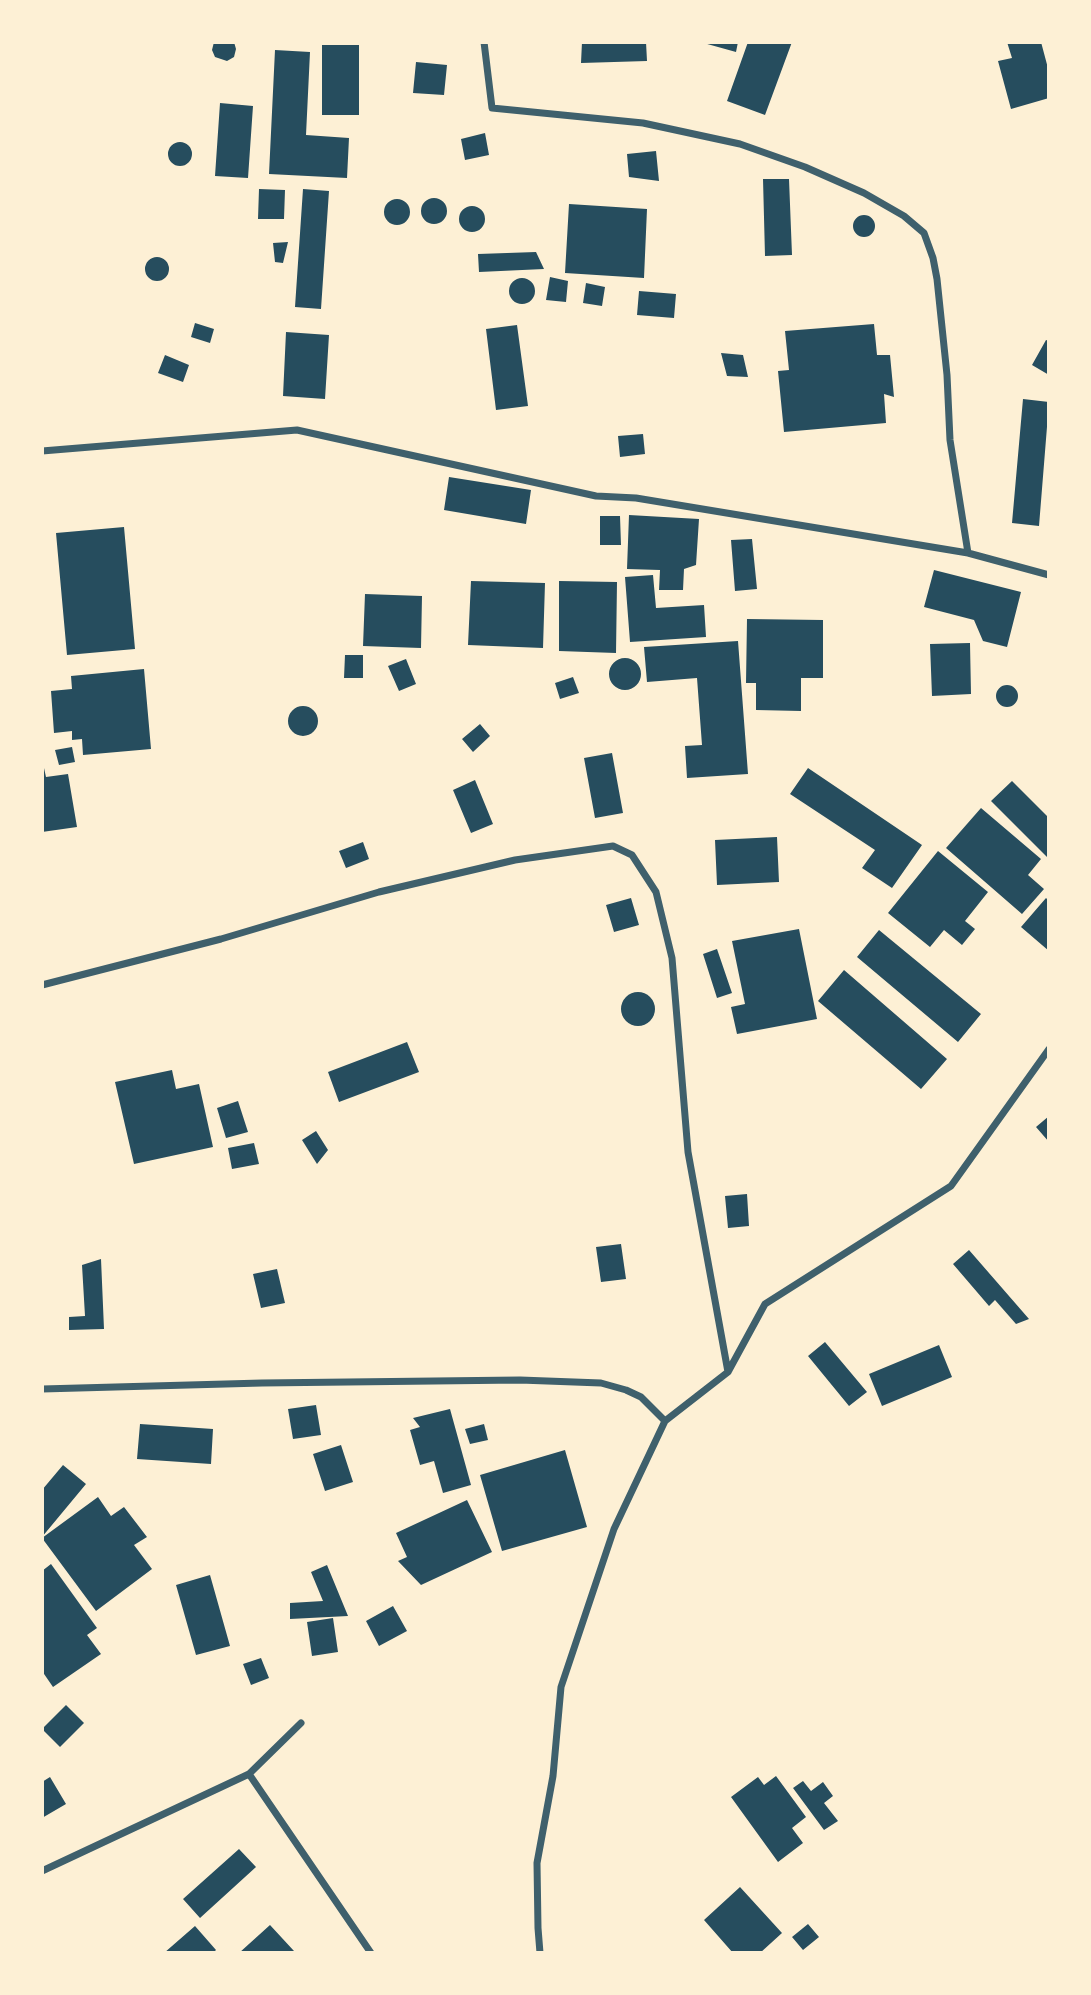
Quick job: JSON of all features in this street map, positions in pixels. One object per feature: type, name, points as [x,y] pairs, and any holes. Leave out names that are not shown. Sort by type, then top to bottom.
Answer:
[{"type":"street","points":[[484,42],[492,108],[643,123],[740,144],[805,167],[864,193],[904,216],[924,233],[937,279],[947,375],[950,440],[968,553]]},
{"type":"street","points":[[42,451],[297,430],[596,496],[636,498],[968,553],[1049,576]]},
{"type":"street","points":[[42,985],[221,939],[379,891],[495,864],[613,846],[632,855],[656,892],[672,958],[688,1152],[728,1372]]},
{"type":"street","points":[[540,1953],[537,1863],[553,1776],[561,1687],[614,1529],[665,1421],[728,1372],[765,1304],[951,1186],[1049,1049]]},
{"type":"street","points":[[42,1389],[520,1380],[601,1383],[641,1397],[665,1421]]},
{"type":"street","points":[[42,1871],[249,1774],[301,1723]]},
{"type":"street","points":[[249,1774],[371,1953]]},
{"type":"building","points":[[214,42],[234,42],[234,57],[227,61],[215,57],[212,50]]},
{"type":"building","points":[[582,42],[646,42],[647,61],[581,63]]},
{"type":"building","points":[[700,42],[738,42],[736,52]]},
{"type":"building","points":[[748,42],[792,42],[765,115],[727,101]]},
{"type":"building","points":[[1007,42],[1041,42],[1049,72],[1049,98],[1011,109],[998,61],[1012,58]]},
{"type":"building","points":[[322,45],[359,45],[359,115],[322,115]]},
{"type":"building","points":[[275,50],[310,52],[306,135],[349,138],[347,178],[269,174]]},
{"type":"building","points":[[416,62],[447,65],[444,95],[413,93]]},
{"type":"building","points":[[220,103],[253,106],[248,178],[215,176]]},
{"type":"building","points":[[485,133],[489,155],[465,160],[461,139]]},
{"type":"building","points":[[180,142],[189,145],[192,154],[189,163],[180,166],[171,163],[168,154],[171,145]]},
{"type":"building","points":[[656,151],[659,181],[629,177],[627,154]]},
{"type":"building","points":[[763,179],[789,179],[792,255],[765,256]]},
{"type":"building","points":[[259,189],[285,190],[284,219],[258,219]]},
{"type":"building","points":[[303,189],[329,191],[321,309],[295,307]]},
{"type":"building","points":[[434,198],[443,202],[447,211],[443,220],[434,224],[425,220],[421,211],[425,202]]},
{"type":"building","points":[[397,199],[406,203],[410,212],[406,221],[397,225],[388,221],[384,212],[388,203]]},
{"type":"building","points":[[569,204],[647,209],[644,278],[565,273]]},
{"type":"building","points":[[472,206],[481,210],[485,219],[481,228],[472,232],[463,228],[459,219],[463,210]]},
{"type":"building","points":[[864,215],[872,218],[875,226],[872,234],[864,237],[856,234],[853,226],[856,218]]},
{"type":"building","points":[[288,242],[283,263],[275,262],[273,243]]},
{"type":"building","points":[[536,252],[544,269],[479,272],[478,254]]},
{"type":"building","points":[[157,257],[166,260],[169,269],[166,278],[157,281],[148,278],[145,269],[148,260]]},
{"type":"building","points":[[550,277],[568,281],[566,302],[546,300]]},
{"type":"building","points":[[522,278],[531,282],[535,291],[531,300],[522,304],[513,300],[509,291],[513,282]]},
{"type":"building","points":[[586,283],[605,287],[602,306],[583,303]]},
{"type":"building","points":[[639,291],[676,294],[674,318],[637,315]]},
{"type":"building","points":[[195,323],[214,329],[210,343],[191,337]]},
{"type":"building","points":[[874,324],[877,355],[890,355],[894,397],[884,394],[886,423],[784,432],[778,371],[789,370],[785,331]]},
{"type":"building","points":[[517,325],[528,406],[496,410],[486,329]]},
{"type":"building","points":[[286,332],[329,335],[325,399],[283,396]]},
{"type":"building","points":[[1046,340],[1049,341],[1049,375],[1032,365]]},
{"type":"building","points":[[721,353],[743,355],[748,377],[727,376]]},
{"type":"building","points":[[165,355],[189,365],[183,382],[158,373]]},
{"type":"building","points":[[1023,399],[1049,402],[1039,526],[1012,523]]},
{"type":"building","points":[[643,434],[645,454],[620,457],[618,436]]},
{"type":"building","points":[[449,477],[531,490],[526,524],[444,510]]},
{"type":"building","points":[[629,515],[699,519],[696,565],[684,569],[683,590],[659,590],[660,570],[627,569]]},
{"type":"building","points":[[600,516],[620,516],[621,545],[600,545]]},
{"type":"building","points":[[124,527],[135,649],[67,655],[56,533]]},
{"type":"building","points":[[752,539],[757,589],[735,591],[731,540]]},
{"type":"building","points":[[934,570],[1021,592],[1007,647],[983,641],[974,620],[924,607]]},
{"type":"building","points":[[653,575],[656,608],[704,605],[706,637],[630,642],[625,577]]},
{"type":"building","points":[[471,581],[545,583],[543,648],[468,645]]},
{"type":"building","points":[[559,581],[617,582],[616,653],[559,651]]},
{"type":"building","points":[[365,594],[422,596],[421,648],[363,646]]},
{"type":"building","points":[[747,619],[823,620],[823,678],[801,678],[801,711],[756,710],[756,683],[746,683]]},
{"type":"building","points":[[738,641],[748,774],[687,778],[685,746],[702,745],[697,678],[647,682],[644,647]]},
{"type":"building","points":[[970,643],[971,694],[932,696],[930,644]]},
{"type":"building","points":[[345,655],[363,655],[363,678],[344,678]]},
{"type":"building","points":[[625,658],[636,663],[641,674],[636,685],[625,690],[614,685],[609,674],[614,663]]},
{"type":"building","points":[[406,659],[416,684],[399,691],[388,666]]},
{"type":"building","points":[[144,669],[151,749],[83,755],[82,739],[72,740],[72,731],[54,733],[51,691],[72,689],[71,676]]},
{"type":"building","points":[[573,677],[579,693],[560,699],[555,683]]},
{"type":"building","points":[[1007,685],[1015,688],[1018,696],[1015,704],[1007,707],[999,704],[996,696],[999,688]]},
{"type":"building","points":[[303,706],[314,710],[318,721],[314,732],[303,736],[292,732],[288,721],[292,710]]},
{"type":"building","points":[[480,724],[490,736],[473,752],[462,739]]},
{"type":"building","points":[[72,747],[75,762],[59,765],[55,750]]},
{"type":"building","points":[[612,753],[623,813],[595,818],[584,758]]},
{"type":"building","points":[[42,759],[46,777],[68,774],[77,827],[42,832]]},
{"type":"building","points":[[808,768],[922,845],[892,888],[862,868],[875,850],[790,794]]},
{"type":"building","points":[[475,780],[493,824],[471,833],[453,790]]},
{"type":"building","points":[[1012,781],[1049,818],[1049,859],[991,801]]},
{"type":"building","points":[[981,808],[1041,859],[1028,875],[1044,889],[1022,914],[946,848]]},
{"type":"building","points":[[777,837],[779,882],[717,885],[715,840]]},
{"type":"building","points":[[363,842],[369,859],[346,868],[339,851]]},
{"type":"building","points":[[938,851],[988,892],[965,921],[975,929],[962,945],[944,930],[930,947],[888,913]]},
{"type":"building","points":[[631,898],[639,925],[614,932],[606,905]]},
{"type":"building","points":[[1046,898],[1049,901],[1049,951],[1021,927]]},
{"type":"building","points":[[799,929],[817,1019],[737,1034],[731,1007],[745,1004],[732,941]]},
{"type":"building","points":[[879,930],[981,1014],[958,1042],[857,957]]},
{"type":"building","points":[[717,949],[732,993],[717,998],[703,954]]},
{"type":"building","points":[[844,970],[947,1059],[921,1089],[818,1001]]},
{"type":"building","points":[[638,992],[650,997],[655,1009],[650,1021],[638,1026],[626,1021],[621,1009],[626,997]]},
{"type":"building","points":[[407,1042],[419,1072],[339,1102],[328,1072]]},
{"type":"building","points":[[172,1070],[176,1089],[199,1084],[213,1147],[134,1164],[115,1082]]},
{"type":"building","points":[[238,1101],[248,1132],[226,1138],[217,1108]]},
{"type":"building","points":[[1049,1116],[1049,1142],[1036,1127]]},
{"type":"building","points":[[316,1131],[328,1150],[317,1164],[302,1140]]},
{"type":"building","points":[[254,1143],[259,1164],[232,1169],[228,1148]]},
{"type":"building","points":[[747,1194],[749,1226],[728,1228],[725,1196]]},
{"type":"building","points":[[621,1244],[626,1279],[601,1282],[596,1247]]},
{"type":"building","points":[[969,1250],[1029,1319],[1016,1324],[995,1300],[989,1306],[953,1264]]},
{"type":"building","points":[[101,1259],[104,1329],[69,1330],[69,1317],[85,1316],[82,1265]]},
{"type":"building","points":[[277,1269],[285,1303],[261,1308],[253,1274]]},
{"type":"building","points":[[825,1342],[867,1392],[849,1406],[808,1356]]},
{"type":"building","points":[[939,1345],[952,1377],[882,1406],[869,1374]]},
{"type":"building","points":[[316,1405],[321,1435],[293,1439],[288,1409]]},
{"type":"building","points":[[450,1409],[471,1485],[443,1493],[434,1461],[420,1465],[410,1430],[420,1427],[413,1418]]},
{"type":"building","points":[[140,1424],[213,1429],[211,1464],[137,1459]]},
{"type":"building","points":[[484,1424],[488,1440],[470,1444],[465,1429]]},
{"type":"building","points":[[341,1445],[353,1482],[325,1491],[313,1454]]},
{"type":"building","points":[[565,1450],[587,1527],[502,1551],[480,1475]]},
{"type":"building","points":[[63,1465],[86,1484],[42,1537],[42,1490]]},
{"type":"building","points":[[98,1497],[111,1516],[124,1507],[147,1537],[134,1545],[152,1569],[96,1611],[42,1538]]},
{"type":"building","points":[[467,1500],[492,1552],[421,1585],[398,1561],[407,1557],[396,1533]]},
{"type":"building","points":[[51,1564],[97,1628],[87,1635],[101,1654],[53,1687],[42,1671],[42,1571]]},
{"type":"building","points":[[327,1565],[348,1616],[290,1619],[290,1603],[323,1601],[311,1572]]},
{"type":"building","points":[[210,1575],[230,1646],[196,1655],[176,1585]]},
{"type":"building","points":[[393,1606],[407,1631],[379,1646],[366,1621]]},
{"type":"building","points":[[333,1618],[338,1652],[312,1656],[307,1622]]},
{"type":"building","points":[[261,1658],[269,1678],[251,1685],[243,1664]]},
{"type":"building","points":[[66,1705],[84,1723],[60,1747],[42,1729]]},
{"type":"building","points":[[776,1776],[806,1817],[792,1828],[803,1843],[778,1862],[731,1797],[758,1777],[764,1785]]},
{"type":"building","points":[[50,1777],[66,1804],[42,1818],[42,1782]]},
{"type":"building","points":[[803,1781],[811,1791],[823,1782],[833,1796],[824,1803],[838,1821],[824,1830],[793,1788]]},
{"type":"building","points":[[239,1849],[256,1867],[200,1918],[183,1899]]},
{"type":"building","points":[[740,1887],[782,1933],[760,1953],[733,1953],[704,1920]]},
{"type":"building","points":[[808,1924],[819,1937],[803,1950],[792,1937]]},
{"type":"building","points":[[270,1925],[294,1951],[292,1953],[239,1953]]},
{"type":"building","points":[[195,1926],[216,1950],[213,1953],[164,1953]]}]
